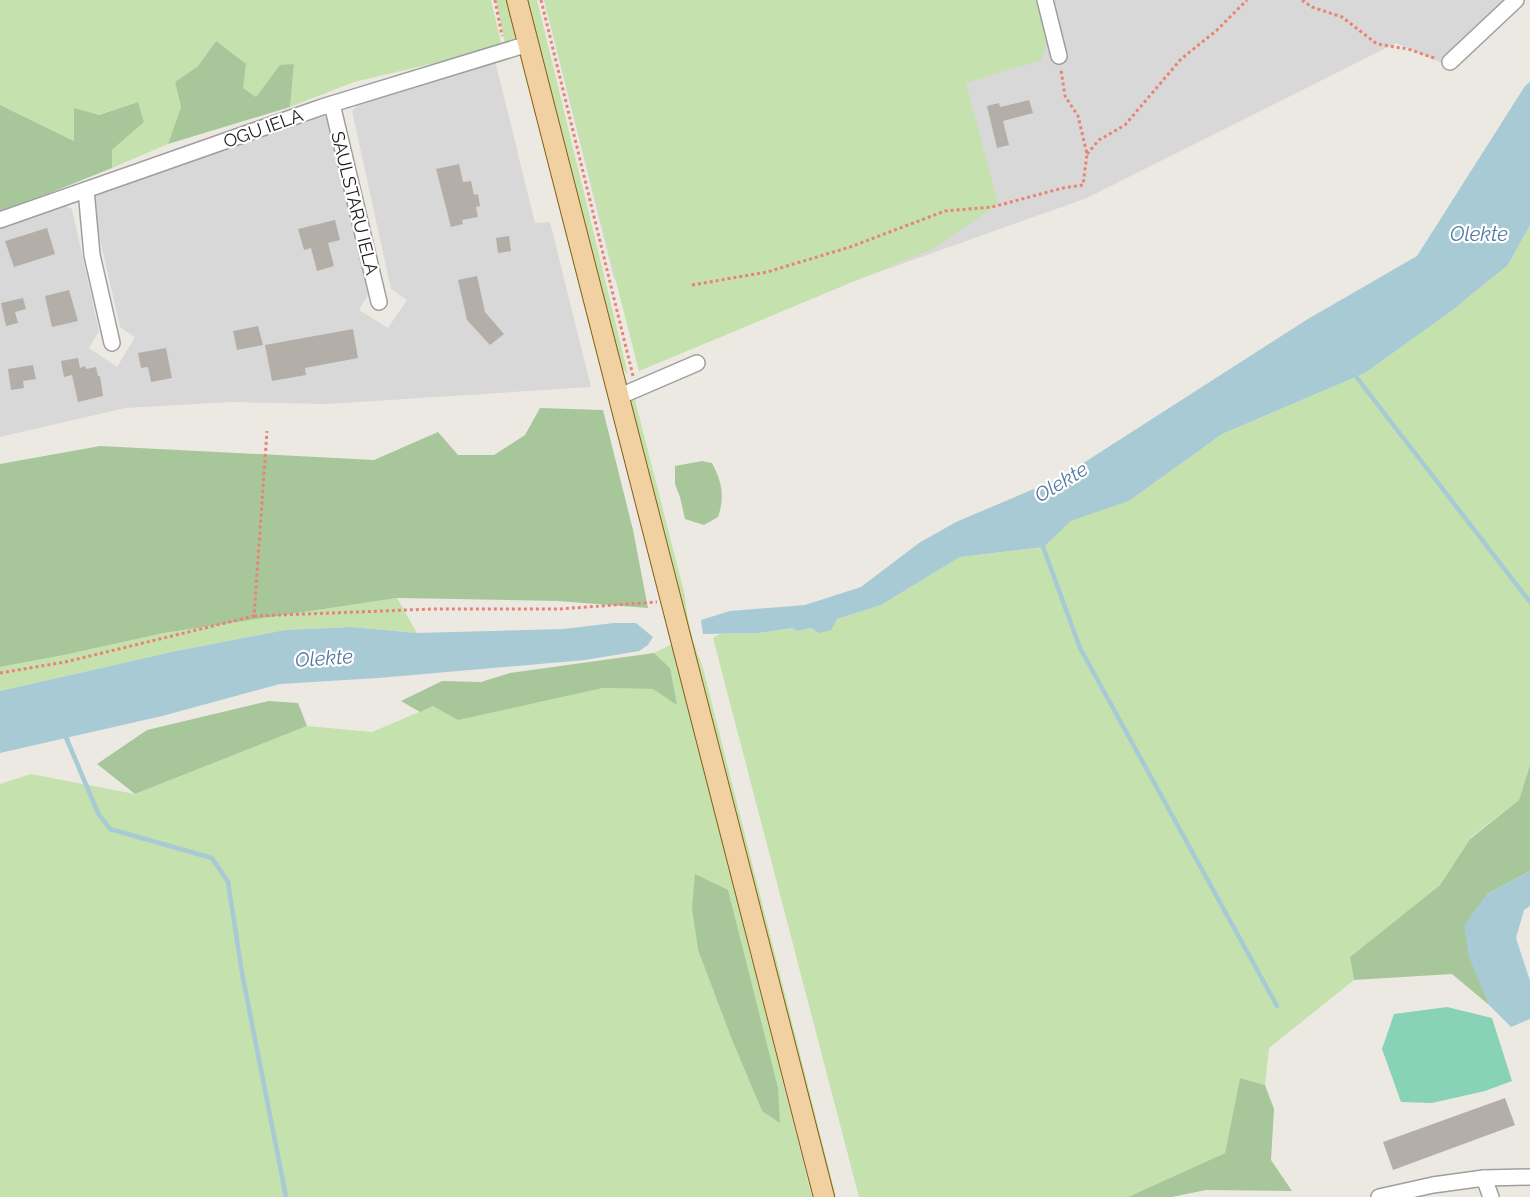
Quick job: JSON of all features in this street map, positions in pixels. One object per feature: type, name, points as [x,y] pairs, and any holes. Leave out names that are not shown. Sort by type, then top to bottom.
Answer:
[{"type":"main road","points":[[518,0],[824,1197]]},
{"type":"street","points":[[1045,0],[1059,56]]},
{"type":"street","points":[[1450,62],[1501,7],[1516,0]]},
{"type":"street","name":"OGU IELA","points":[[0,220],[332,104],[528,44]]},
{"type":"street","name":"SAULSTARU IELA","points":[[332,104],[379,302]]},
{"type":"street","points":[[86,190],[92,255],[112,344]]},
{"type":"street","points":[[618,397],[697,363]]},
{"type":"street","points":[[1379,1197],[1440,1191],[1484,1178],[1530,1177]]},
{"type":"street","points":[[1484,1178],[1491,1197]]},
{"type":"path","points":[[495,0],[505,51]]},
{"type":"path","points":[[1087,154],[1099,140],[1125,125],[1181,59],[1216,31],[1247,0]]},
{"type":"path","points":[[1302,0],[1312,7],[1342,17],[1377,44],[1408,49],[1450,62]]},
{"type":"path","points":[[692,285],[767,272],[850,247],[945,211],[992,207],[1083,185],[1087,154],[1078,116],[1065,96],[1059,56]]},
{"type":"path","points":[[254,616],[267,431]]},
{"type":"path","points":[[0,673],[65,662],[254,616],[432,609],[559,609],[670,601]]},
{"type":"shaded area","points":[[544,0],[1519,0],[1451,67],[1396,43],[1087,198],[691,339],[614,279]]},
{"type":"shaded area","points":[[495,60],[535,223],[550,222],[591,387],[328,404],[231,402],[125,408],[0,437],[0,229],[65,206],[72,209],[99,331],[89,348],[117,367],[135,337],[120,327],[92,204],[98,194],[325,116],[331,120],[369,293],[359,310],[388,328],[407,300],[391,289],[352,111],[358,105]]},
{"type":"green space","points":[[0,0],[491,0],[502,47],[354,82],[290,107],[294,64],[280,66],[256,97],[243,88],[216,41],[198,66],[175,82],[181,107],[168,144],[112,168],[112,150],[144,122],[138,102],[98,115],[74,141],[0,105]]},
{"type":"green space","points":[[496,0],[511,0],[518,32],[513,41],[505,44]]},
{"type":"green space","points":[[527,0],[537,0],[628,374],[620,366]]},
{"type":"green space","points":[[544,0],[1039,0],[1048,39],[1041,60],[966,83],[998,204],[934,248],[639,371]]},
{"type":"green space","points":[[216,41],[246,64],[243,88],[256,97],[280,65],[294,64],[290,107],[168,144],[181,107],[175,82],[198,66]]},
{"type":"green space","points":[[138,102],[144,122],[112,150],[112,168],[0,213],[0,105],[74,141],[74,108],[99,115]]},
{"type":"green space","points":[[1530,225],[1530,765],[1519,800],[1471,837],[1440,885],[1350,957],[1354,980],[1269,1048],[1265,1085],[1240,1078],[1225,1153],[1128,1197],[859,1197],[713,638],[720,634],[759,633],[792,628],[797,631],[811,628],[815,631],[837,619],[881,605],[960,557],[1044,547],[1071,521],[1129,501],[1222,434],[1365,373],[1450,312],[1508,265]]},
{"type":"green space","points":[[634,396],[685,596],[691,632],[703,668],[836,1197],[832,1197],[631,403]]},
{"type":"green space","points":[[540,408],[603,410],[633,530],[648,608],[558,601],[397,598],[164,633],[0,667],[0,464],[100,446],[374,460],[438,432],[458,455],[494,455],[525,435]]},
{"type":"green space","points":[[702,461],[712,463],[718,476],[722,496],[718,517],[704,525],[685,519],[675,484],[675,466]]},
{"type":"green space","points":[[397,598],[417,633],[351,627],[285,630],[176,651],[0,691],[0,667],[164,633]]},
{"type":"green space","points":[[672,644],[812,1197],[0,1197],[0,784],[31,774],[135,794],[307,726],[372,732],[433,706],[536,703],[603,688],[653,689],[670,668],[654,653]],"holes":[[[692,909],[778,1088],[762,1111],[698,950]]]},
{"type":"green space","points":[[654,653],[670,668],[677,705],[653,689],[603,688],[458,720],[433,706],[420,712],[401,701],[442,681],[481,682],[510,673]]},
{"type":"green space","points":[[269,701],[298,703],[307,726],[135,794],[97,764],[147,730]]},
{"type":"green space","points":[[1530,765],[1530,871],[1487,894],[1482,984],[1489,1005],[1452,974],[1354,980],[1350,957],[1440,885],[1470,839],[1519,800]]},
{"type":"green space","points":[[695,874],[728,890],[778,1088],[780,1123],[762,1111],[698,950],[692,909]]},
{"type":"green space","points":[[1447,1007],[1492,1018],[1512,1081],[1485,1091],[1432,1103],[1401,1102],[1382,1049],[1394,1014]]},
{"type":"green space","points":[[1240,1078],[1265,1085],[1274,1109],[1271,1160],[1292,1191],[1206,1190],[1172,1197],[1128,1197],[1225,1153]]},
{"type":"water","name":"Olekte","points":[[1530,82],[1530,225],[1508,265],[1450,312],[1365,373],[1222,434],[1129,501],[1071,521],[1044,547],[960,557],[881,605],[837,619],[831,630],[819,633],[811,628],[797,631],[792,628],[759,633],[703,634],[701,620],[730,611],[805,605],[861,587],[919,543],[956,522],[1060,478],[1308,319],[1417,256],[1525,86]]},
{"type":"water","name":"Olekte","points":[[614,623],[636,623],[653,637],[648,645],[639,651],[585,660],[280,684],[162,716],[0,753],[0,691],[176,651],[285,630],[351,627],[417,633],[563,629]]},
{"type":"water","points":[[1530,871],[1530,906],[1524,910],[1516,938],[1530,981],[1530,1019],[1511,1027],[1489,1005],[1469,957],[1464,925],[1487,894]]},
{"type":"building","points":[[1029,100],[1033,113],[1003,121],[1009,145],[997,148],[987,106],[999,103],[1000,107]]},
{"type":"building","points":[[459,164],[463,182],[471,181],[474,195],[478,194],[480,206],[476,207],[478,217],[462,220],[463,224],[451,227],[436,169]]},
{"type":"building","points":[[335,220],[340,240],[328,243],[334,266],[317,271],[311,248],[304,250],[298,229]]},
{"type":"building","points":[[47,228],[55,254],[14,267],[5,241]]},
{"type":"building","points":[[509,236],[511,251],[498,253],[496,238]]},
{"type":"building","points":[[477,276],[485,312],[504,334],[490,345],[467,320],[458,280]]},
{"type":"building","points":[[69,290],[78,321],[52,327],[45,296]]},
{"type":"building","points":[[23,298],[26,309],[15,312],[18,323],[6,326],[1,303]]},
{"type":"building","points":[[258,326],[263,345],[237,350],[233,331]]},
{"type":"building","points":[[353,329],[358,358],[305,368],[306,375],[272,381],[265,345]]},
{"type":"building","points":[[166,348],[172,378],[151,382],[148,367],[141,368],[138,353]]},
{"type":"building","points":[[78,358],[80,368],[96,367],[103,396],[78,402],[72,375],[64,377],[61,361]]},
{"type":"building","points":[[33,365],[36,379],[23,381],[24,388],[11,390],[8,369]]},
{"type":"building","points":[[1505,1098],[1515,1125],[1393,1170],[1383,1142]]},
{"type":"waterway","points":[[1354,374],[1530,602]]},
{"type":"waterway","points":[[1042,544],[1080,648],[1277,1006]]},
{"type":"waterway","points":[[65,735],[98,813],[110,829],[212,858],[228,882],[242,973],[286,1197]]}]
